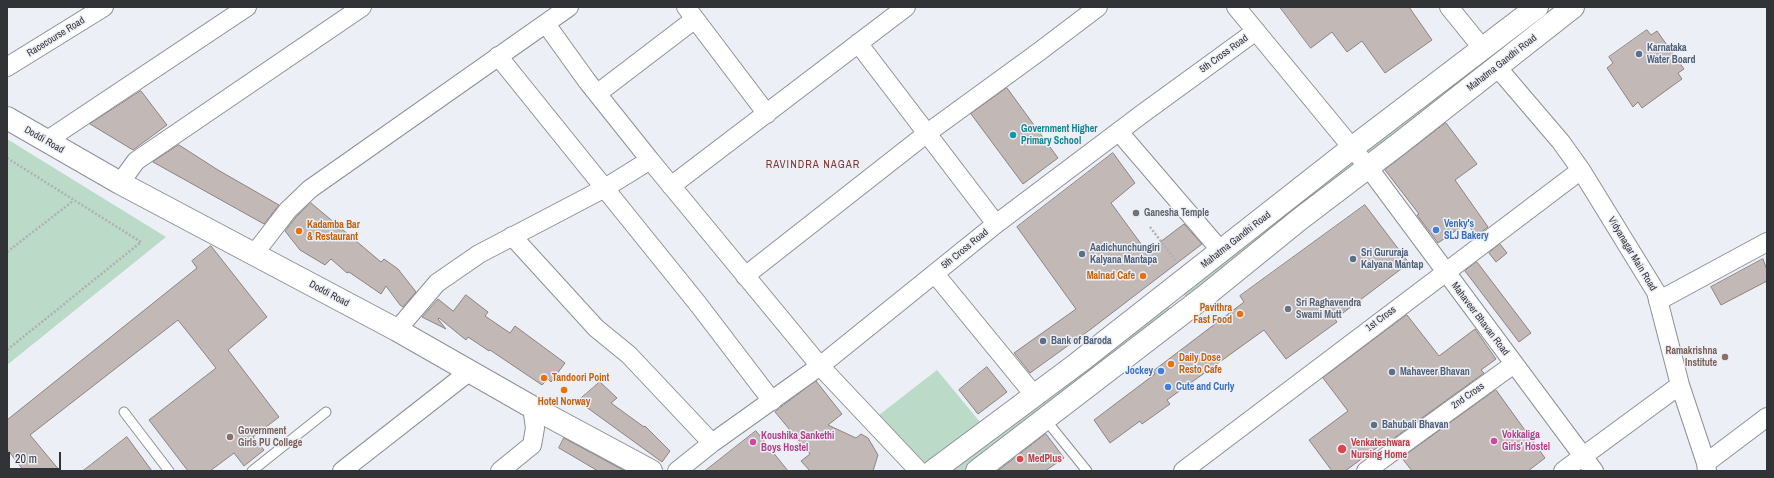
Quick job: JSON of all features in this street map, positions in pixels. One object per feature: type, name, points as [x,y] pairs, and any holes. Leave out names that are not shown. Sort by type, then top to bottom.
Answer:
[{"type":"street","name":"Racecourse Road","points":[[7,67],[103,7]]},
{"type":"street","points":[[46,141],[247,7]]},
{"type":"street","points":[[120,183],[136,160],[362,7]]},
{"type":"street","points":[[254,254],[288,210],[310,189],[569,7]]},
{"type":"street","points":[[671,186],[906,7]]},
{"type":"street","points":[[745,276],[926,134],[1034,56],[1098,7]]},
{"type":"street","name":"Mahaveer Bhavan Road","points":[[1236,7],[1368,167],[1594,471]]},
{"type":"street","points":[[1449,7],[1497,67]]},
{"type":"street","name":"Mahatma Gandhi Road","points":[[933,471],[1035,396],[1222,252],[1352,148],[1484,49],[1537,7]]},
{"type":"street","name":"Mahatma Gandhi Road","points":[[977,471],[1205,296],[1300,219],[1573,7]]},
{"type":"street","points":[[598,93],[690,13],[767,114]]},
{"type":"street","points":[[546,24],[650,160],[820,366],[920,471]]},
{"type":"street","name":"5th Cross Road","points":[[677,471],[712,443],[820,366],[996,224],[1256,31]]},
{"type":"street","points":[[858,43],[996,224]]},
{"type":"street","points":[[498,56],[728,341],[772,401]]},
{"type":"street","name":"Vidyanagar Main Road","points":[[1497,67],[1561,142],[1581,170],[1656,292],[1680,385],[1707,467]]},
{"type":"street","name":"Doddi Road","points":[[7,118],[120,183],[397,330],[470,370],[532,407],[647,470]]},
{"type":"street","points":[[1118,132],[1222,252]]},
{"type":"street","points":[[397,330],[437,283],[478,254],[605,188],[650,160]]},
{"type":"street","name":"1st Cross","points":[[1192,468],[1445,272],[1581,170]]},
{"type":"street","points":[[512,236],[596,328],[629,355],[712,443]]},
{"type":"street","points":[[1658,301],[1767,242]]},
{"type":"street","points":[[935,274],[1035,396]]},
{"type":"street","points":[[1169,292],[1183,312]]},
{"type":"street","name":"2nd Cross","points":[[1366,471],[1514,364]]},
{"type":"street","points":[[342,471],[470,370]]},
{"type":"street","points":[[1562,471],[1680,385]]},
{"type":"street","points":[[500,471],[532,446],[535,428],[532,407]]},
{"type":"street","points":[[1707,467],[1767,417]]},
{"type":"lane","points":[[124,412],[169,471]]},
{"type":"lane","points":[[252,471],[326,412]]},
{"type":"lane","points":[[1045,419],[1087,471]]},
{"type":"path","points":[[7,158],[140,242],[7,350]]},
{"type":"path","points":[[7,252],[73,201]]},
{"type":"path","points":[[1150,227],[1177,263]]},
{"type":"green space","points":[[1482,59],[1486,65],[1367,157],[1362,149]]},
{"type":"green space","points":[[7,139],[166,237],[7,365]]},
{"type":"green space","points":[[1351,158],[1356,165],[1188,301],[1183,293]]},
{"type":"green space","points":[[1168,306],[1173,312],[965,471],[948,471]]},
{"type":"green space","points":[[937,370],[980,422],[925,463],[879,415]]},
{"type":"building","points":[[1280,7],[1409,7],[1432,40],[1385,73],[1362,41],[1347,52],[1332,32],[1311,48]]},
{"type":"building","points":[[1647,30],[1651,35],[1657,31],[1684,69],[1678,73],[1682,79],[1642,108],[1638,102],[1633,107],[1607,68],[1613,63],[1609,57]]},
{"type":"building","name":"Government Higher Primary School","points":[[1007,88],[1058,158],[1023,184],[971,114]]},
{"type":"building","points":[[141,91],[167,125],[133,150],[90,124]]},
{"type":"building","points":[[1446,123],[1477,164],[1455,180],[1488,227],[1476,236],[1467,223],[1438,243],[1417,215],[1419,214],[1385,170]]},
{"type":"building","points":[[179,145],[218,170],[279,205],[264,224],[153,162]]},
{"type":"building","points":[[1113,153],[1135,183],[1111,203],[1147,252],[1184,224],[1202,244],[1091,329],[1030,373],[1014,353],[1076,309],[1017,227]]},
{"type":"building","points":[[311,203],[381,262],[384,259],[398,269],[416,292],[403,307],[386,286],[381,294],[349,272],[347,273],[331,259],[325,265],[300,250],[285,231],[296,217]]},
{"type":"building","points":[[1365,205],[1409,263],[1335,319],[1337,322],[1286,359],[1264,330],[1167,400],[1170,404],[1142,424],[1140,421],[1110,443],[1094,420],[1155,374],[1153,371],[1244,302],[1240,296]]},
{"type":"building","points":[[1500,244],[1507,253],[1496,262],[1489,253]]},
{"type":"building","points":[[211,246],[267,317],[228,350],[279,417],[253,437],[264,450],[244,466],[234,453],[210,471],[188,471],[149,420],[216,368],[178,320],[30,435],[60,471],[24,471],[7,449],[7,420],[197,268],[192,261]]},
{"type":"building","points":[[1763,259],[1767,270],[1767,281],[1721,305],[1711,287]]},
{"type":"building","points":[[1477,262],[1531,333],[1519,342],[1465,271]]},
{"type":"building","points":[[466,295],[488,312],[485,316],[510,333],[515,326],[565,363],[551,382],[548,379],[542,385],[490,350],[489,351],[468,337],[466,340],[439,318],[438,319],[446,329],[422,317],[438,299],[453,311]]},
{"type":"building","points":[[1407,315],[1439,356],[1475,329],[1496,359],[1481,370],[1484,373],[1390,441],[1389,439],[1345,471],[1332,471],[1309,440],[1348,411],[1323,378]]},
{"type":"building","points":[[987,367],[1007,392],[978,414],[959,390]]},
{"type":"building","points":[[816,381],[842,414],[828,425],[856,438],[861,434],[868,438],[878,455],[873,471],[810,471],[801,461],[810,454],[775,412]]},
{"type":"building","points":[[600,382],[617,398],[611,403],[644,427],[645,426],[670,451],[662,462],[578,401]]},
{"type":"building","points":[[1496,390],[1545,458],[1528,471],[1412,471],[1402,458]]},
{"type":"building","name":"Koushika Sankethi Boys Hostel","points":[[756,431],[788,471],[705,471]]},
{"type":"building","points":[[1046,434],[1064,458],[1045,471],[998,471]]},
{"type":"building","points":[[127,437],[152,471],[83,471]]},
{"type":"building","points":[[564,438],[625,471],[598,471],[559,448]]},
{"type":"place","name":"Karnataka Water Board","points":[[1639,54]]},
{"type":"place","name":"Government Higher Primary School","points":[[1013,135]]},
{"type":"place","name":"Ganesha Temple","points":[[1136,213]]},
{"type":"place","name":"Venky's SLJ Bakery","points":[[1436,230]]},
{"type":"place","name":"Kadamba Bar & Restaurant","points":[[299,231]]},
{"type":"place","name":"Aadichunchungiri Kalyana Mantapa","points":[[1082,254]]},
{"type":"place","name":"Sri Gururaja Kalyana Mantap","points":[[1353,259]]},
{"type":"place","name":"Malnad Cafe","points":[[1143,276]]},
{"type":"place","name":"Sri Raghavendra Swami Mutt","points":[[1288,309]]},
{"type":"place","name":"Pavithra Fast Food","points":[[1240,314]]},
{"type":"place","name":"Bank of Baroda","points":[[1043,341]]},
{"type":"place","name":"Ramakrishna Institute","points":[[1725,357]]},
{"type":"place","name":"Daily Dose Resto Cafe","points":[[1171,364]]},
{"type":"place","name":"Jockey","points":[[1161,371]]},
{"type":"place","name":"Mahaveer Bhavan","points":[[1392,372]]},
{"type":"place","name":"Tandoori Point","points":[[544,378]]},
{"type":"place","name":"Cute and Curly","points":[[1168,387]]},
{"type":"place","name":"Hotel Norway","points":[[564,390]]},
{"type":"place","name":"Bahubali Bhavan","points":[[1374,425]]},
{"type":"place","name":"Government Girls PU College","points":[[230,437]]},
{"type":"place","name":"Vokkaliga Girls' Hostel","points":[[1494,441]]},
{"type":"place","name":"Koushika Sankethi Boys Hostel","points":[[753,442]]},
{"type":"place","name":"Venkateshwara Nursing Home","points":[[1342,449]]},
{"type":"place","name":"MedPlus","points":[[1020,459]]},
{"type":"district","name":"RAVINDRA NAGAR","points":[[813,165]]}]
